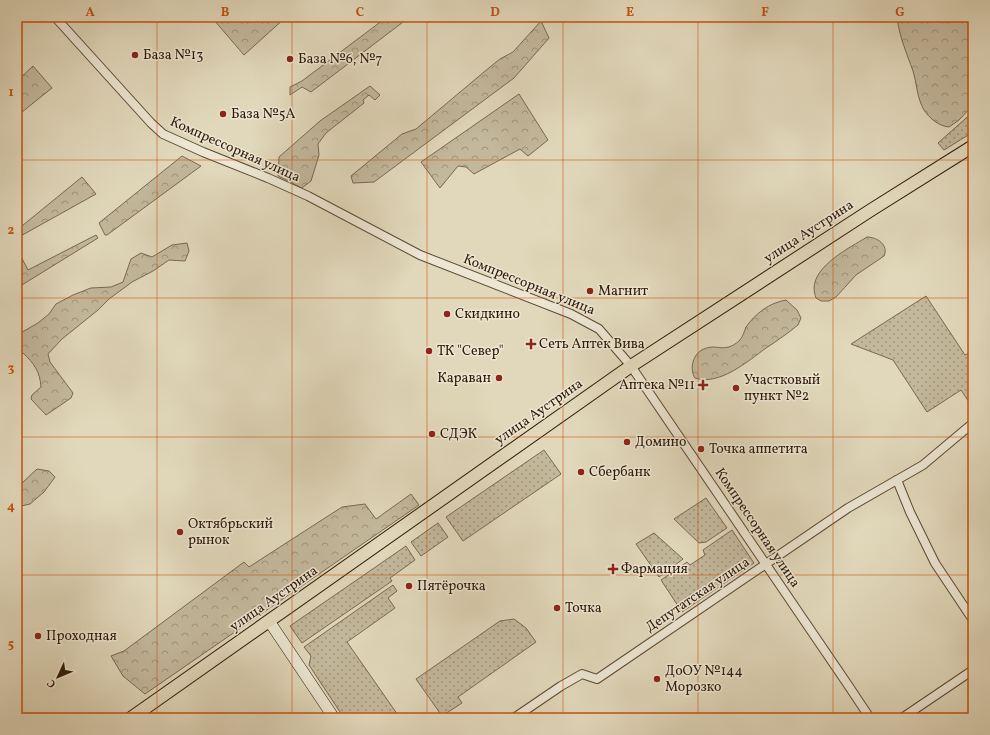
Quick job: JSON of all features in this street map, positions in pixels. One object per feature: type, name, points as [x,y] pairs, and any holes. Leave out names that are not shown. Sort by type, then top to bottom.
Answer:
[{"type":"main road","name":"улица Аустрина","points":[[131,718],[631,366],[871,210],[973,146]]},
{"type":"street","name":"Компрессорная улица","points":[[54,17],[146,118],[163,134],[308,196],[420,254],[571,314],[599,329],[631,366],[870,718]]},
{"type":"street","name":"Депутатская улица","points":[[514,718],[561,686],[582,674],[597,679],[848,508],[923,464],[973,423]]},
{"type":"street","points":[[897,480],[910,512],[935,563],[973,620]]},
{"type":"street","points":[[269,621],[334,718]]},
{"type":"street","points":[[902,718],[973,670]]},
{"type":"green space","points":[[216,17],[286,17],[244,55],[214,20]]},
{"type":"green space","points":[[387,17],[416,17],[407,19],[311,92],[302,87],[290,95],[290,87],[302,81]]},
{"type":"green space","points":[[897,17],[973,17],[973,105],[959,120],[949,127],[938,124],[924,110],[918,96],[913,71],[901,38]]},
{"type":"green space","points":[[541,21],[549,38],[514,78],[374,182],[353,183],[351,176],[402,134],[416,129],[500,59],[513,52]]},
{"type":"green space","points":[[33,66],[52,88],[17,116],[17,81]]},
{"type":"green space","points":[[370,86],[380,95],[375,100],[369,95],[363,100],[364,103],[326,133],[318,144],[319,155],[311,181],[302,188],[278,176],[279,157],[320,121]]},
{"type":"green space","points":[[519,94],[548,140],[528,156],[520,149],[474,174],[466,167],[458,166],[440,188],[421,162]]},
{"type":"green space","points":[[973,112],[973,132],[944,150],[938,143]]},
{"type":"green space","points":[[182,156],[201,166],[105,235],[99,223]]},
{"type":"green space","points":[[82,177],[96,194],[17,238],[17,230]]},
{"type":"green space","points":[[96,235],[98,238],[17,288],[17,249],[28,270]]},
{"type":"green space","points":[[867,237],[875,238],[881,242],[885,248],[884,256],[856,275],[836,297],[829,301],[821,301],[816,298],[814,288],[820,272],[834,258]]},
{"type":"green space","points":[[187,243],[189,251],[185,261],[169,260],[153,271],[132,282],[109,299],[98,310],[62,339],[48,354],[50,362],[73,393],[71,398],[46,415],[31,399],[32,395],[41,387],[38,372],[23,353],[17,356],[17,335],[38,323],[49,314],[56,304],[73,295],[91,288],[111,287],[123,282],[131,259],[141,253],[152,257],[172,245]]},
{"type":"green space","points":[[926,296],[965,355],[973,351],[973,408],[961,390],[927,412],[893,360],[851,344]]},
{"type":"green space","points":[[786,300],[797,310],[801,318],[798,325],[742,366],[723,376],[704,380],[695,378],[692,366],[697,354],[700,351],[709,347],[725,348],[734,345],[739,341],[746,327],[754,317],[763,309],[780,301]]},
{"type":"green space","points":[[544,450],[561,474],[463,541],[446,517]]},
{"type":"green space","points":[[37,469],[49,471],[55,477],[44,492],[30,504],[17,507],[17,490],[22,483]]},
{"type":"green space","points":[[411,494],[419,505],[145,694],[123,676],[111,656],[124,651],[244,562],[249,567],[342,507],[365,504],[376,519]]},
{"type":"green space","points":[[706,498],[727,528],[706,542],[699,543],[674,519]]},
{"type":"green space","points":[[438,523],[448,537],[421,556],[411,542]]},
{"type":"green space","points":[[732,530],[754,563],[682,612],[661,580],[687,562],[690,565],[705,555],[703,550]]},
{"type":"green space","points":[[654,533],[683,559],[659,577],[636,544]]},
{"type":"green space","points":[[406,546],[415,560],[390,578],[392,581],[302,643],[290,626]]},
{"type":"green space","points":[[393,585],[397,591],[388,598],[395,608],[347,642],[400,718],[344,718],[309,665],[311,656],[304,647]]},
{"type":"green space","points":[[514,619],[526,628],[536,642],[458,697],[462,703],[442,716],[416,679],[500,621]]},
{"type":"place","name":"База №13","points":[[135,55]]},
{"type":"place","name":"База №6, №7","points":[[290,59]]},
{"type":"place","name":"База №5А","points":[[223,114]]},
{"type":"place","name":"Магнит","points":[[590,291]]},
{"type":"place","name":"Скидкино","points":[[447,314]]},
{"type":"place","name":"Сеть Аптек Вива","points":[[531,344]]},
{"type":"place","name":"ТК \"Север\"","points":[[429,351]]},
{"type":"place","name":"Караван","points":[[499,378]]},
{"type":"place","name":"Аптека №11","points":[[703,385]]},
{"type":"place","name":"Участковый пункт №2","points":[[736,388]]},
{"type":"place","name":"СДЭК","points":[[432,434]]},
{"type":"place","name":"Домино","points":[[627,442]]},
{"type":"place","name":"Точка аппетита","points":[[701,449]]},
{"type":"place","name":"Сбербанк","points":[[581,472]]},
{"type":"place","name":"Октябрьский рынок","points":[[180,532]]},
{"type":"place","name":"Фармация","points":[[613,569]]},
{"type":"place","name":"Пятёрочка","points":[[409,586]]},
{"type":"place","name":"Точка","points":[[557,608]]},
{"type":"place","name":"Проходная","points":[[38,636]]},
{"type":"place","name":"ДоОУ №144 Морозко","points":[[657,679]]}]
